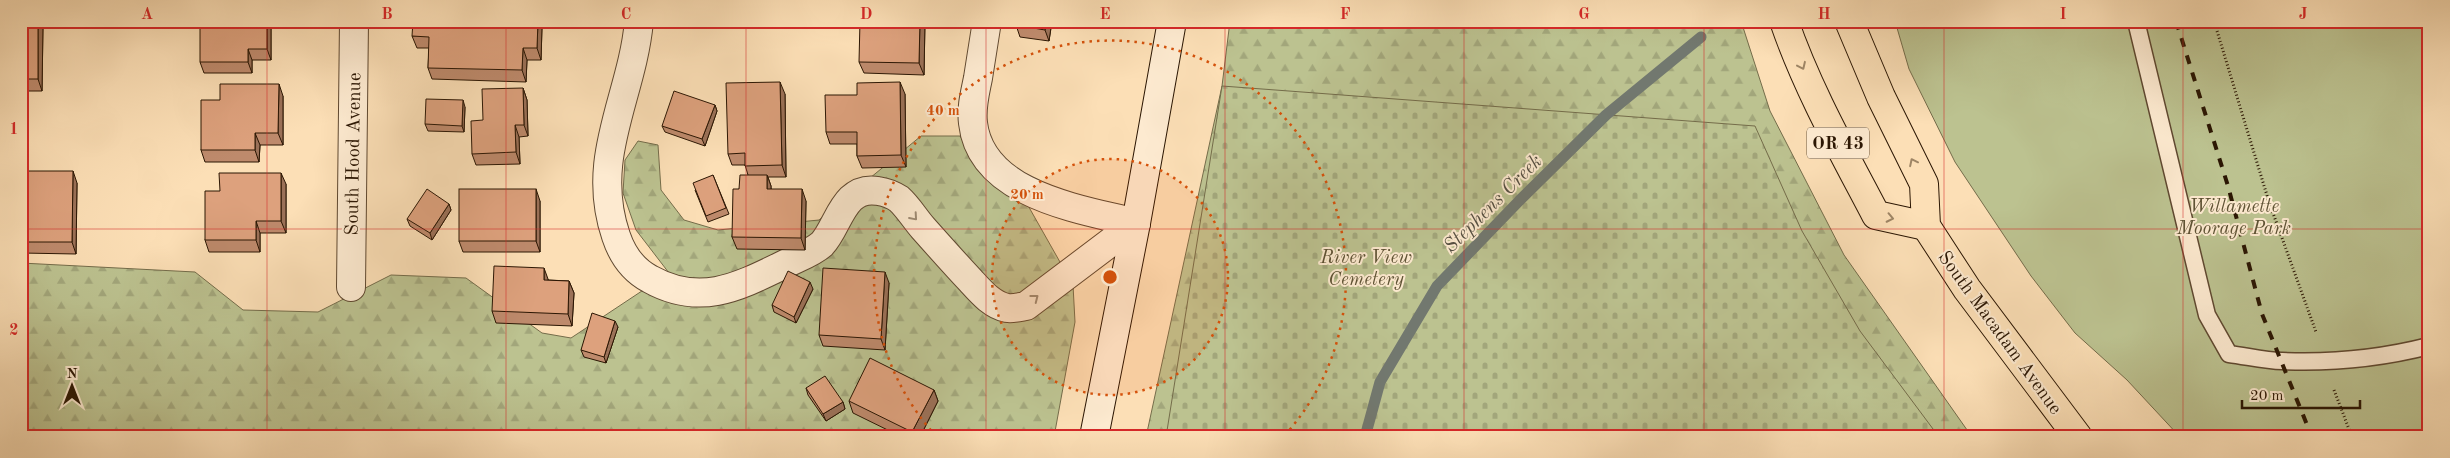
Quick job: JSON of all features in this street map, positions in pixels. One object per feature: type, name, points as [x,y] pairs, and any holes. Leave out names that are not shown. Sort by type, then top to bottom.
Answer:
[{"type":"main road","name":"OR 43","points":[[1784,21],[1793,47],[1837,140],[1876,215],[1926,226],[1924,184],[1881,97],[1849,21]]},
{"type":"main road","name":"South Macadam Avenue","points":[[1926,226],[1967,289],[2078,437]]},
{"type":"street","name":"South Hood Avenue","points":[[351,287],[354,21]]},
{"type":"street","points":[[639,21],[633,64],[609,148],[606,186],[610,215],[620,248],[630,264],[643,276],[666,288],[691,294],[715,292],[739,285],[821,245],[846,203],[855,195],[875,190],[899,199],[984,296],[1008,308],[1026,306],[1136,223]]},
{"type":"street","points":[[987,21],[972,104],[972,122],[976,138],[985,156],[1003,175],[1026,190],[1049,201],[1136,223]]},
{"type":"street","points":[[1094,437],[1136,223],[1172,21]]},
{"type":"lane","points":[[2136,21],[2208,316],[2229,354],[2282,361],[2324,360],[2400,354],[2429,346]]},
{"type":"path","points":[[2214,21],[2269,202],[2316,333]]},
{"type":"path","points":[[2333,387],[2352,437]]},
{"type":"green space","name":"River View Cemetery","points":[[1230,21],[1741,21],[1770,111],[1844,255],[1972,437],[1146,437],[1222,86]]},
{"type":"green space","name":"Willamette Moorage Park","points":[[1895,21],[2429,21],[2429,437],[2180,437],[2127,380],[2075,333],[2031,276],[1955,162],[1909,69]]},
{"type":"green space","name":"River View Cemetery","points":[[1222,86],[1755,126],[1802,231],[1860,331],[1939,437],[1166,437]]},
{"type":"green space","points":[[921,136],[960,136],[980,167],[1026,202],[1073,285],[1075,322],[1054,437],[21,437],[21,263],[195,272],[243,310],[318,312],[391,275],[466,278],[542,333],[571,338],[669,273],[636,230],[623,193],[625,160],[638,141],[658,145],[661,190],[684,220],[718,230],[819,220]]},
{"type":"building","points":[[21,21],[38,21],[38,79],[21,79]]},
{"type":"building","points":[[200,21],[267,21],[267,49],[248,49],[248,62],[200,62]]},
{"type":"building","points":[[413,21],[538,21],[537,48],[523,48],[522,70],[428,68],[429,37],[412,36]]},
{"type":"building","points":[[860,21],[920,21],[919,63],[859,62]]},
{"type":"building","points":[[1016,21],[1046,21],[1045,30],[1016,25]]},
{"type":"building","points":[[780,82],[782,165],[745,166],[745,153],[728,154],[726,83]]},
{"type":"building","points":[[900,82],[901,155],[857,156],[857,132],[826,132],[825,95],[857,95],[857,83]]},
{"type":"building","points":[[220,84],[279,84],[278,133],[255,133],[255,150],[201,150],[201,100],[220,100]]},
{"type":"building","points":[[523,88],[524,125],[515,125],[516,152],[472,154],[471,121],[483,120],[482,89]]},
{"type":"building","points":[[674,91],[715,105],[702,139],[662,126]]},
{"type":"building","points":[[426,99],[463,100],[462,126],[425,124]]},
{"type":"building","points":[[23,171],[73,171],[72,242],[21,242]]},
{"type":"building","points":[[219,173],[281,173],[281,221],[256,221],[256,240],[205,240],[205,191],[220,191]]},
{"type":"building","points":[[713,175],[726,208],[706,216],[693,183]]},
{"type":"building","points":[[740,175],[767,175],[767,189],[802,189],[801,238],[732,237],[733,189],[739,189]]},
{"type":"building","points":[[427,189],[449,204],[430,233],[407,219]]},
{"type":"building","points":[[459,189],[536,189],[536,241],[459,241]]},
{"type":"building","points":[[494,266],[544,268],[544,280],[569,281],[568,314],[492,311]]},
{"type":"building","points":[[823,268],[885,272],[881,339],[819,335]]},
{"type":"building","points":[[788,271],[810,282],[794,317],[772,305]]},
{"type":"building","points":[[592,313],[615,321],[604,357],[581,350]]},
{"type":"building","points":[[870,358],[934,390],[912,432],[849,401]]},
{"type":"building","points":[[825,376],[843,402],[823,414],[806,388]]},
{"type":"waterway","name":"Stephens Creek","points":[[1365,437],[1380,382],[1437,286],[1606,115],[1701,37]]},
{"type":"railway","points":[[2176,21],[2228,186],[2262,314],[2312,437]]}]
